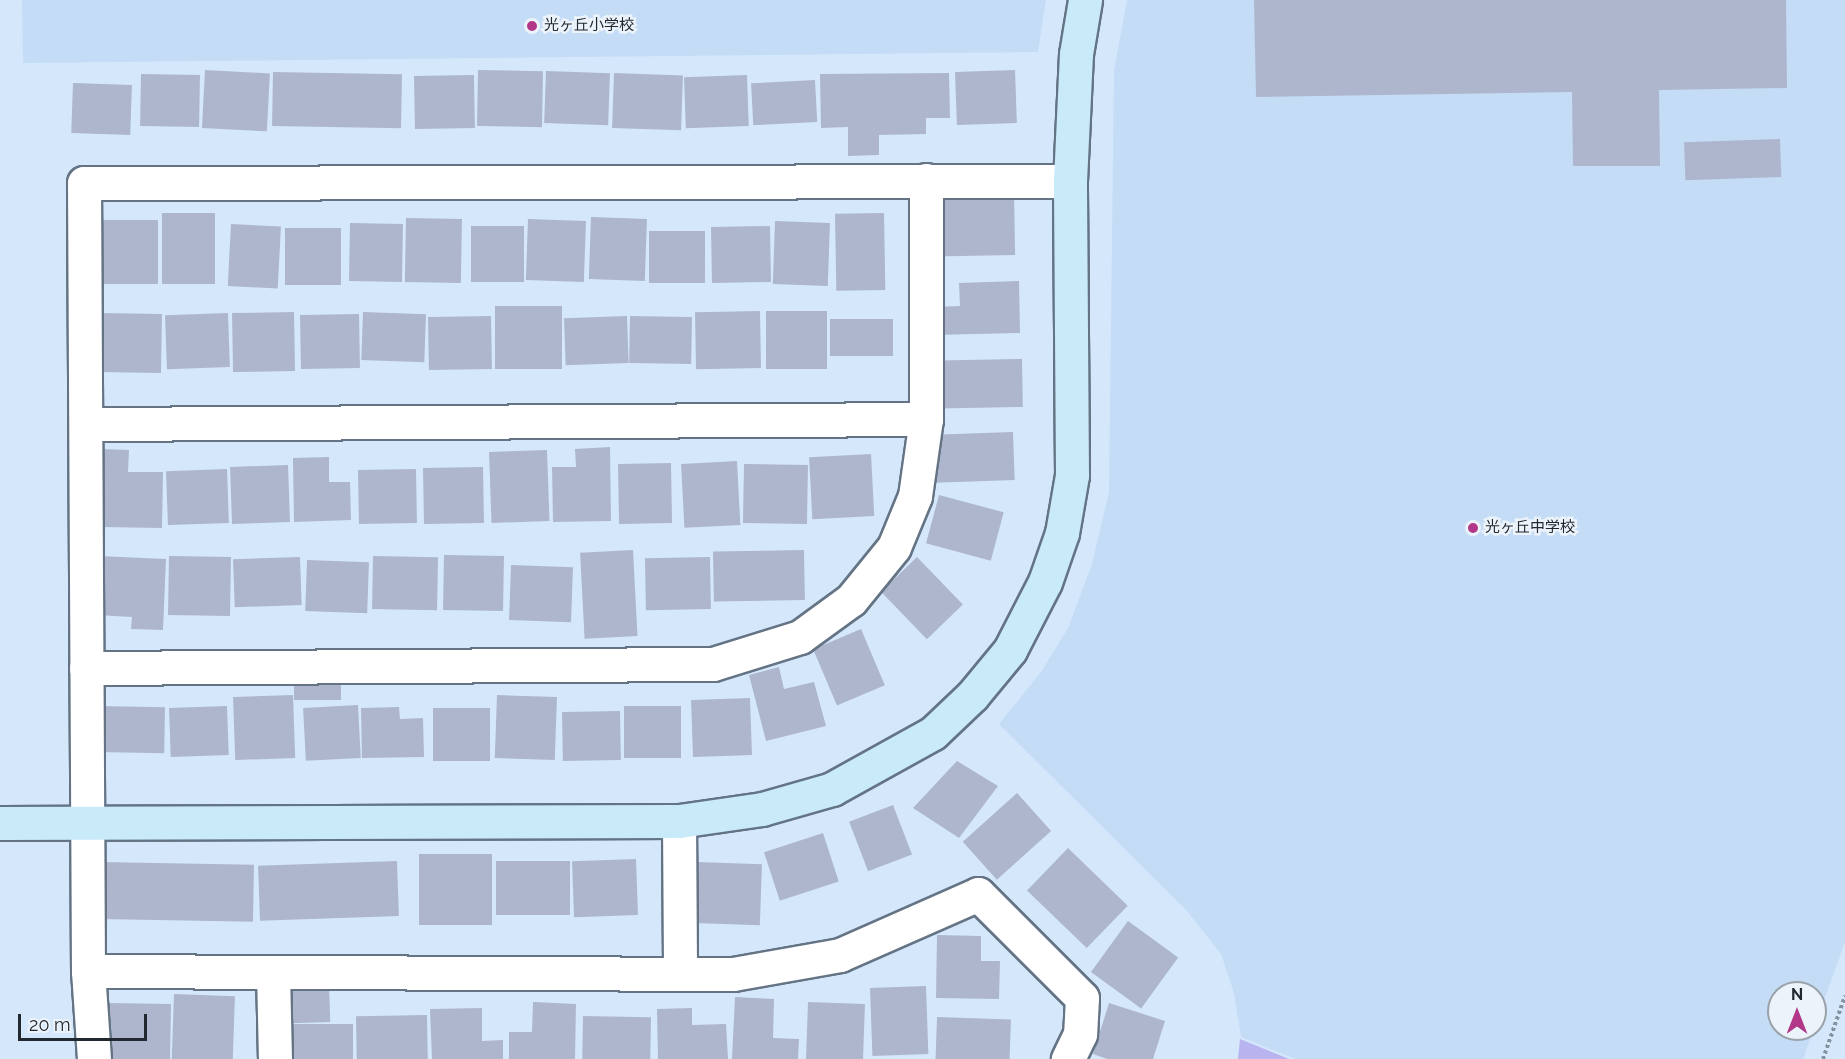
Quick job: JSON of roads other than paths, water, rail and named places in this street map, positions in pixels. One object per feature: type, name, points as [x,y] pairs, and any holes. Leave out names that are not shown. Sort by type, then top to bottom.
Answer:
[{"type":"street","points":[[0,823],[679,821],[762,809],[832,789],[882,765],[933,733],[972,696],[1010,650],[1045,582],[1062,533],[1072,475],[1070,181],[1076,54],[1085,0]]},
{"type":"street","points":[[86,668],[713,664],[800,637],[851,600],[894,547],[915,496],[926,419],[926,180]]},
{"type":"street","points":[[94,1059],[88,972],[90,823],[86,668],[88,424],[84,183],[1070,181]]},
{"type":"street","points":[[88,424],[926,419]]},
{"type":"street","points":[[679,821],[680,974]]},
{"type":"street","points":[[88,972],[733,974],[840,955],[978,894],[1082,998],[1080,1034],[1068,1059]]},
{"type":"street","points":[[273,972],[275,1059]]},
{"type":"place","name":"光ヶ丘小学校","points":[[532,26]]},
{"type":"place","name":"光ヶ丘中学校","points":[[1473,528]]}]
